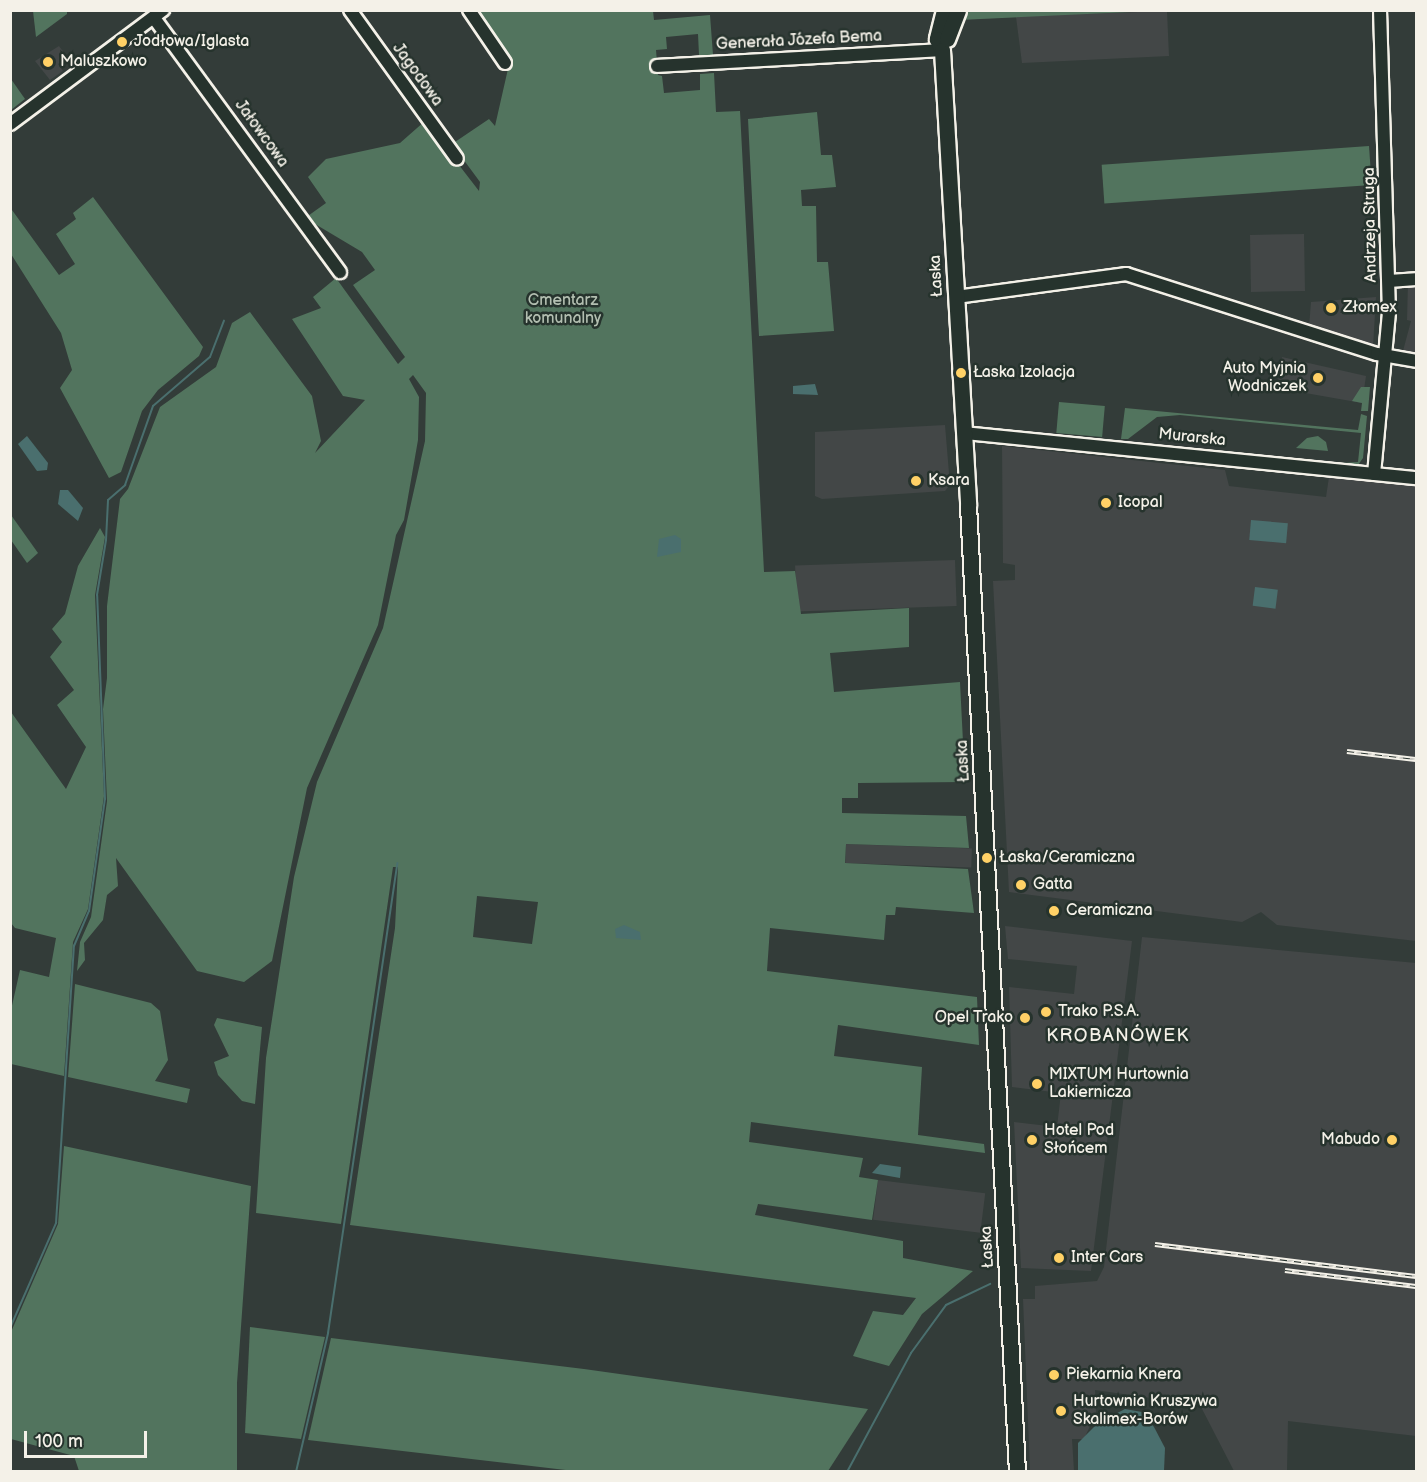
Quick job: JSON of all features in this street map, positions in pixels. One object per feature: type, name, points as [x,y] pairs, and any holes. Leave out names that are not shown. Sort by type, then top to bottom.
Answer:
[{"type":"main road","name":"Łaska","points":[[944,10],[937,39],[942,50],[964,433],[1017,1472]]},
{"type":"main road","name":"Łaska","points":[[942,50],[958,10]]},
{"type":"street","name":"Jagodowa","points":[[350,10],[457,159]]},
{"type":"street","points":[[469,10],[505,63]]},
{"type":"street","name":"Andrzeja Struga","points":[[1374,474],[1386,354],[1389,281],[1380,10]]},
{"type":"street","points":[[10,124],[159,13]]},
{"type":"street","name":"Jałowcowa","points":[[159,13],[340,272]]},
{"type":"street","name":"Generała Józefa Bema","points":[[657,66],[942,50]]},
{"type":"street","points":[[956,297],[1126,274],[1386,354],[1416,361]]},
{"type":"street","points":[[1389,281],[1416,279]]},
{"type":"street","name":"Murarska","points":[[964,433],[1416,478]]},
{"type":"shaded area","points":[[967,10],[1078,10],[1080,14],[1167,11],[1169,56],[1022,63],[1016,17],[959,20]]},
{"type":"shaded area","name":"Maluszkowo","points":[[59,46],[67,57],[58,64],[63,71],[50,80],[35,61]]},
{"type":"shaded area","points":[[1304,234],[1305,291],[1251,292],[1250,235]]},
{"type":"shaded area","points":[[1408,282],[1416,282],[1416,355],[1403,351],[1411,321],[1407,320]]},
{"type":"shaded area","points":[[1376,297],[1373,347],[1309,327],[1311,302]]},
{"type":"shaded area","points":[[1282,357],[1366,376],[1362,403],[1277,388]]},
{"type":"shaded area","points":[[945,425],[950,485],[945,491],[822,499],[815,496],[815,432]]},
{"type":"shaded area","points":[[1002,446],[1225,470],[1229,486],[1326,497],[1329,477],[1416,486],[1416,941],[1277,925],[1261,912],[1242,922],[1009,892],[993,581],[1015,580],[1015,565],[1003,563]]},
{"type":"shaded area","points":[[955,560],[957,606],[797,612],[795,566]]},
{"type":"shaded area","points":[[846,844],[972,848],[971,867],[845,863]]},
{"type":"shaded area","points":[[1005,926],[1132,941],[1091,1271],[1021,1268],[1014,1122],[1057,1127],[1061,1093],[1012,1087],[1009,987],[1074,994],[1077,966],[1008,959]]},
{"type":"shaded area","points":[[1142,937],[1416,963],[1416,1436],[1288,1421],[1287,1471],[1234,1471],[1200,1405],[1095,1390],[1096,1413],[1084,1439],[1072,1439],[1074,1471],[1030,1471],[1023,1299],[1035,1299],[1035,1286],[1097,1281],[1104,1267]]},
{"type":"shaded area","points":[[878,1180],[985,1193],[980,1233],[873,1220]]},
{"type":"green space","points":[[967,10],[1047,12],[1153,11],[959,20]]},
{"type":"green space","points":[[33,11],[67,11],[67,14],[36,37]]},
{"type":"green space","name":"Cmentarz komunalny","points":[[477,11],[653,11],[654,20],[710,15],[713,55],[699,55],[698,34],[666,37],[667,49],[656,50],[658,75],[662,76],[664,93],[700,90],[700,74],[714,73],[716,112],[740,111],[764,572],[795,571],[801,614],[909,608],[909,647],[830,653],[834,692],[960,682],[965,782],[858,783],[858,798],[842,798],[842,813],[966,816],[969,848],[846,844],[845,863],[968,869],[974,913],[896,907],[895,915],[886,915],[884,940],[770,928],[767,971],[977,997],[979,1045],[838,1025],[834,1056],[922,1067],[918,1135],[984,1144],[985,1153],[751,1122],[749,1142],[863,1158],[859,1177],[878,1180],[872,1220],[758,1204],[755,1215],[903,1241],[903,1258],[973,1271],[922,1314],[889,1366],[853,1356],[873,1311],[903,1315],[916,1298],[350,1225],[395,928],[398,867],[393,867],[341,1224],[256,1213],[266,1058],[294,877],[317,782],[383,628],[425,441],[426,393],[413,375],[409,379],[419,397],[418,440],[404,520],[396,535],[378,625],[307,788],[272,961],[244,982],[197,971],[116,858],[118,886],[107,895],[103,920],[84,943],[85,960],[77,971],[80,942],[91,917],[107,801],[103,709],[107,678],[107,606],[120,499],[128,489],[160,407],[216,367],[232,323],[250,312],[312,396],[321,441],[315,453],[365,400],[343,396],[292,319],[321,308],[313,297],[336,278],[398,364],[405,357],[353,285],[375,270],[362,252],[305,218],[326,203],[308,177],[326,159],[400,143],[425,121],[479,191],[480,182],[452,144],[489,119],[495,126],[510,60]],"holes":[[[477,896],[538,902],[532,944],[473,937]]]},
{"type":"green space","points":[[11,79],[25,99],[11,110]]},
{"type":"green space","points":[[817,112],[821,155],[832,155],[836,187],[801,190],[802,206],[816,206],[817,262],[828,262],[834,331],[759,336],[748,119]]},
{"type":"green space","points":[[1369,146],[1372,185],[1104,204],[1102,165]]},
{"type":"green space","points":[[93,197],[203,347],[199,356],[158,390],[142,411],[121,472],[109,478],[60,388],[72,370],[61,333],[11,254],[12,210],[59,275],[75,264],[56,234],[76,219],[73,213]]},
{"type":"green space","points":[[1361,387],[1370,387],[1368,411],[1361,411],[1362,403],[1352,401]]},
{"type":"green space","points":[[1059,402],[1105,406],[1102,437],[1056,433]]},
{"type":"green space","points":[[1125,408],[1358,430],[1361,414],[1367,416],[1363,458],[1358,465],[1342,463],[1358,462],[1361,433],[1180,415],[1157,417],[1128,439],[1121,439]]},
{"type":"green space","points":[[1318,436],[1326,442],[1328,451],[1296,448],[1307,438]]},
{"type":"green space","points":[[11,515],[38,553],[27,563],[11,540]]},
{"type":"green space","points":[[100,528],[105,537],[95,595],[104,796],[88,909],[73,942],[64,1076],[11,1064],[11,1010],[20,970],[49,977],[56,938],[15,928],[11,923],[11,712],[66,789],[86,747],[57,705],[74,690],[50,657],[62,642],[52,629],[65,614],[78,566]]},
{"type":"green space","points":[[75,984],[151,1003],[160,1011],[168,1060],[155,1081],[190,1089],[187,1103],[68,1077]]},
{"type":"green space","points":[[217,1018],[262,1027],[255,1104],[242,1101],[218,1075],[214,1062],[229,1056],[214,1025]]},
{"type":"green space","points":[[64,1146],[251,1186],[237,1383],[237,1471],[79,1471],[74,1456],[11,1439],[11,1332],[58,1224]]},
{"type":"green space","points":[[250,1327],[325,1337],[301,1439],[245,1433]]},
{"type":"green space","points":[[331,1338],[584,1369],[868,1409],[828,1471],[574,1471],[308,1440]]},
{"type":"water","points":[[815,384],[818,395],[793,394],[793,386]]},
{"type":"water","points":[[27,436],[48,463],[47,470],[37,471],[18,444]]},
{"type":"water","points":[[60,490],[68,490],[83,508],[78,521],[58,504]]},
{"type":"water","points":[[1251,520],[1288,523],[1286,543],[1249,540]]},
{"type":"water","points":[[675,535],[681,539],[681,552],[657,557],[659,539]]},
{"type":"water","points":[[1255,587],[1278,590],[1276,609],[1253,606]]},
{"type":"water","points":[[624,925],[640,932],[641,940],[616,938],[615,929]]},
{"type":"water","points":[[880,1164],[901,1167],[900,1178],[872,1173]]},
{"type":"water","points":[[1125,1409],[1142,1412],[1154,1427],[1165,1448],[1164,1471],[1078,1471],[1078,1443],[1098,1423]]},
{"type":"waterway","points":[[10,1328],[56,1223],[74,946],[89,911],[105,799],[97,595],[106,540],[108,500],[125,485],[153,406],[210,357],[224,321]]},
{"type":"waterway","points":[[296,1472],[328,1333],[397,863]]},
{"type":"waterway","points":[[847,1472],[911,1353],[946,1305],[990,1284]]},
{"type":"railway","points":[[1347,751],[1416,759]]},
{"type":"railway","points":[[1155,1244],[1416,1276]]},
{"type":"railway","points":[[1285,1270],[1416,1286]]},
{"type":"place","name":"Jodłowa/Iglasta","points":[[122,42]]},
{"type":"place","name":"Maluszkowo","points":[[48,62]]},
{"type":"place","name":"Złomex","points":[[1331,308]]},
{"type":"place","name":"Łaska Izolacja","points":[[961,373]]},
{"type":"place","name":"Auto Myjnia Wodniczek","points":[[1318,378]]},
{"type":"place","name":"Ksara","points":[[916,481]]},
{"type":"place","name":"Icopal","points":[[1106,503]]},
{"type":"place","name":"Łaska/Ceramiczna","points":[[987,858]]},
{"type":"place","name":"Gatta","points":[[1021,885]]},
{"type":"place","name":"Ceramiczna","points":[[1054,911]]},
{"type":"place","name":"Trako P.S.A.","points":[[1046,1012]]},
{"type":"place","name":"Opel Trako","points":[[1025,1018]]},
{"type":"place","name":"MIXTUM Hurtownia Lakiernicza","points":[[1037,1084]]},
{"type":"place","name":"Hotel Pod Słońcem","points":[[1032,1140]]},
{"type":"place","name":"Mabudo","points":[[1392,1140]]},
{"type":"place","name":"Inter Cars","points":[[1059,1258]]},
{"type":"place","name":"Piekarnia Knera","points":[[1054,1375]]},
{"type":"place","name":"Hurtownia Kruszywa Skalimex-Borów","points":[[1061,1411]]},
{"type":"district","name":"KROBANÓWEK","points":[[1118,1036]]}]
